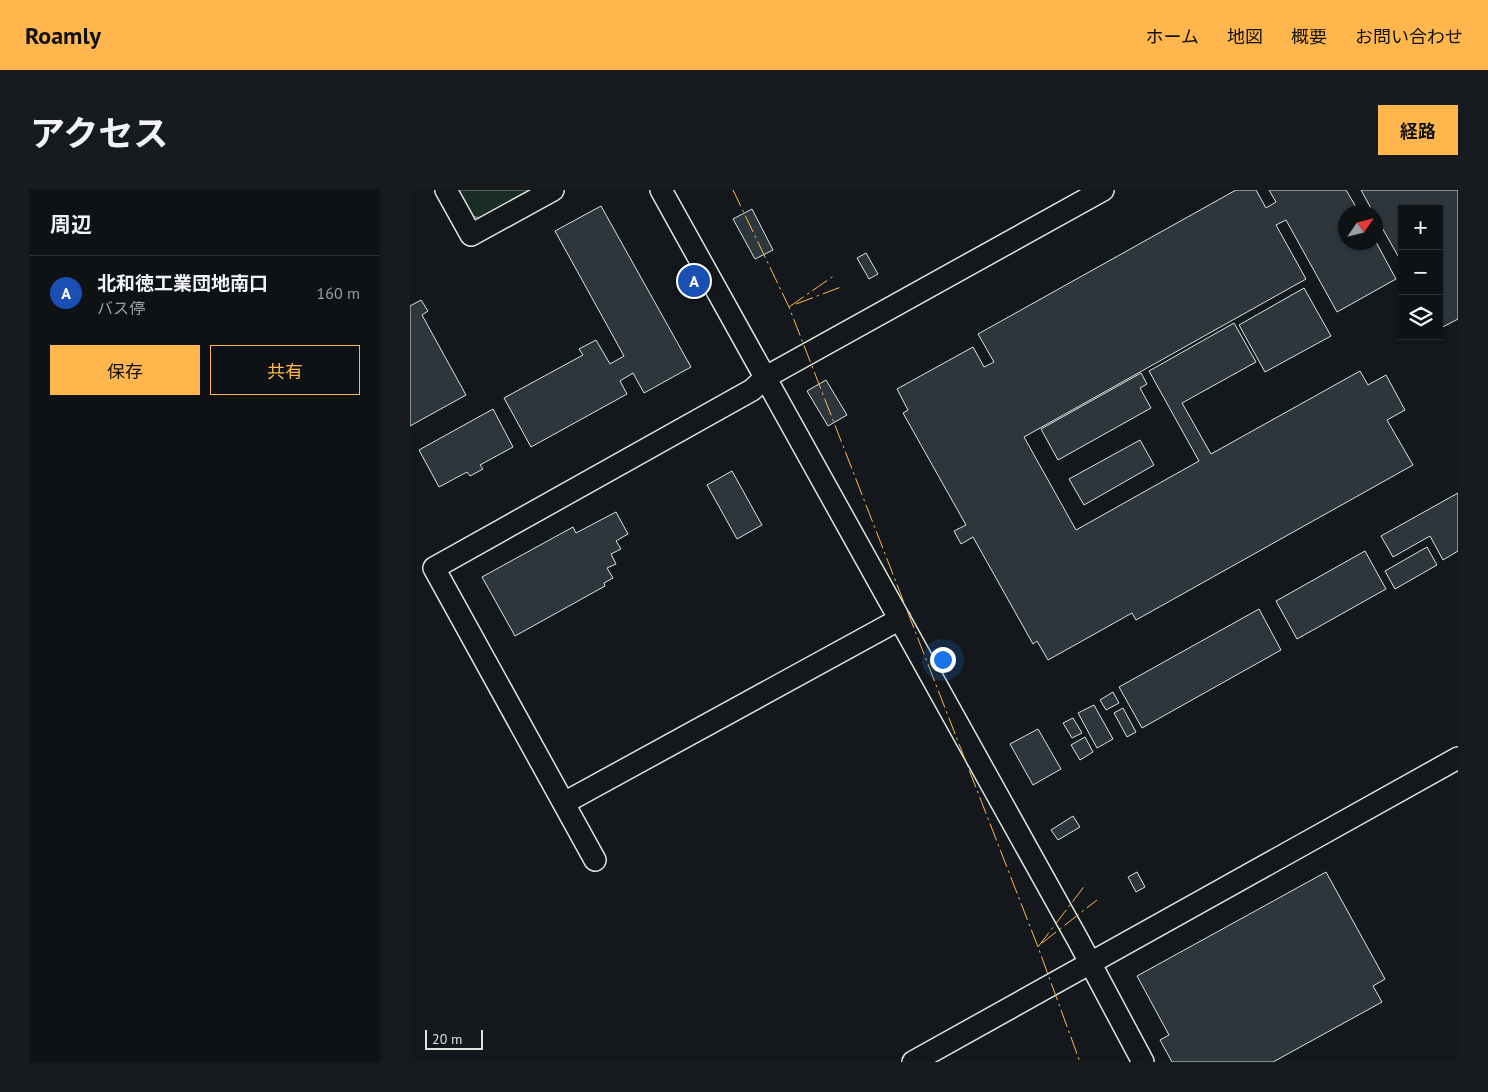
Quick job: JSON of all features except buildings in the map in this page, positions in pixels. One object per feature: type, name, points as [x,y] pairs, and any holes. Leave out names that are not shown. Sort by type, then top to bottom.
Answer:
[{"type":"street","points":[[446,190],[471,235],[553,190]]},
{"type":"street","points":[[662,190],[1143,1062]]},
{"type":"street","points":[[595,860],[434,568],[752,390],[766,377],[1103,190]]},
{"type":"street","points":[[564,803],[900,619]]},
{"type":"street","points":[[913,1062],[1458,758]]},
{"type":"green space","points":[[456,190],[533,190],[482,218],[470,216]]},
{"type":"power","points":[[733,190],[789,307],[1038,947],[1080,1062]]},
{"type":"power","points":[[789,307],[835,275]]},
{"type":"power","points":[[796,304],[841,287]]},
{"type":"power","points":[[1038,947],[1086,884]]},
{"type":"power","points":[[1042,943],[1097,900]]},
{"type":"place","name":"北和徳工業団地南口","points":[[694,281]]}]
